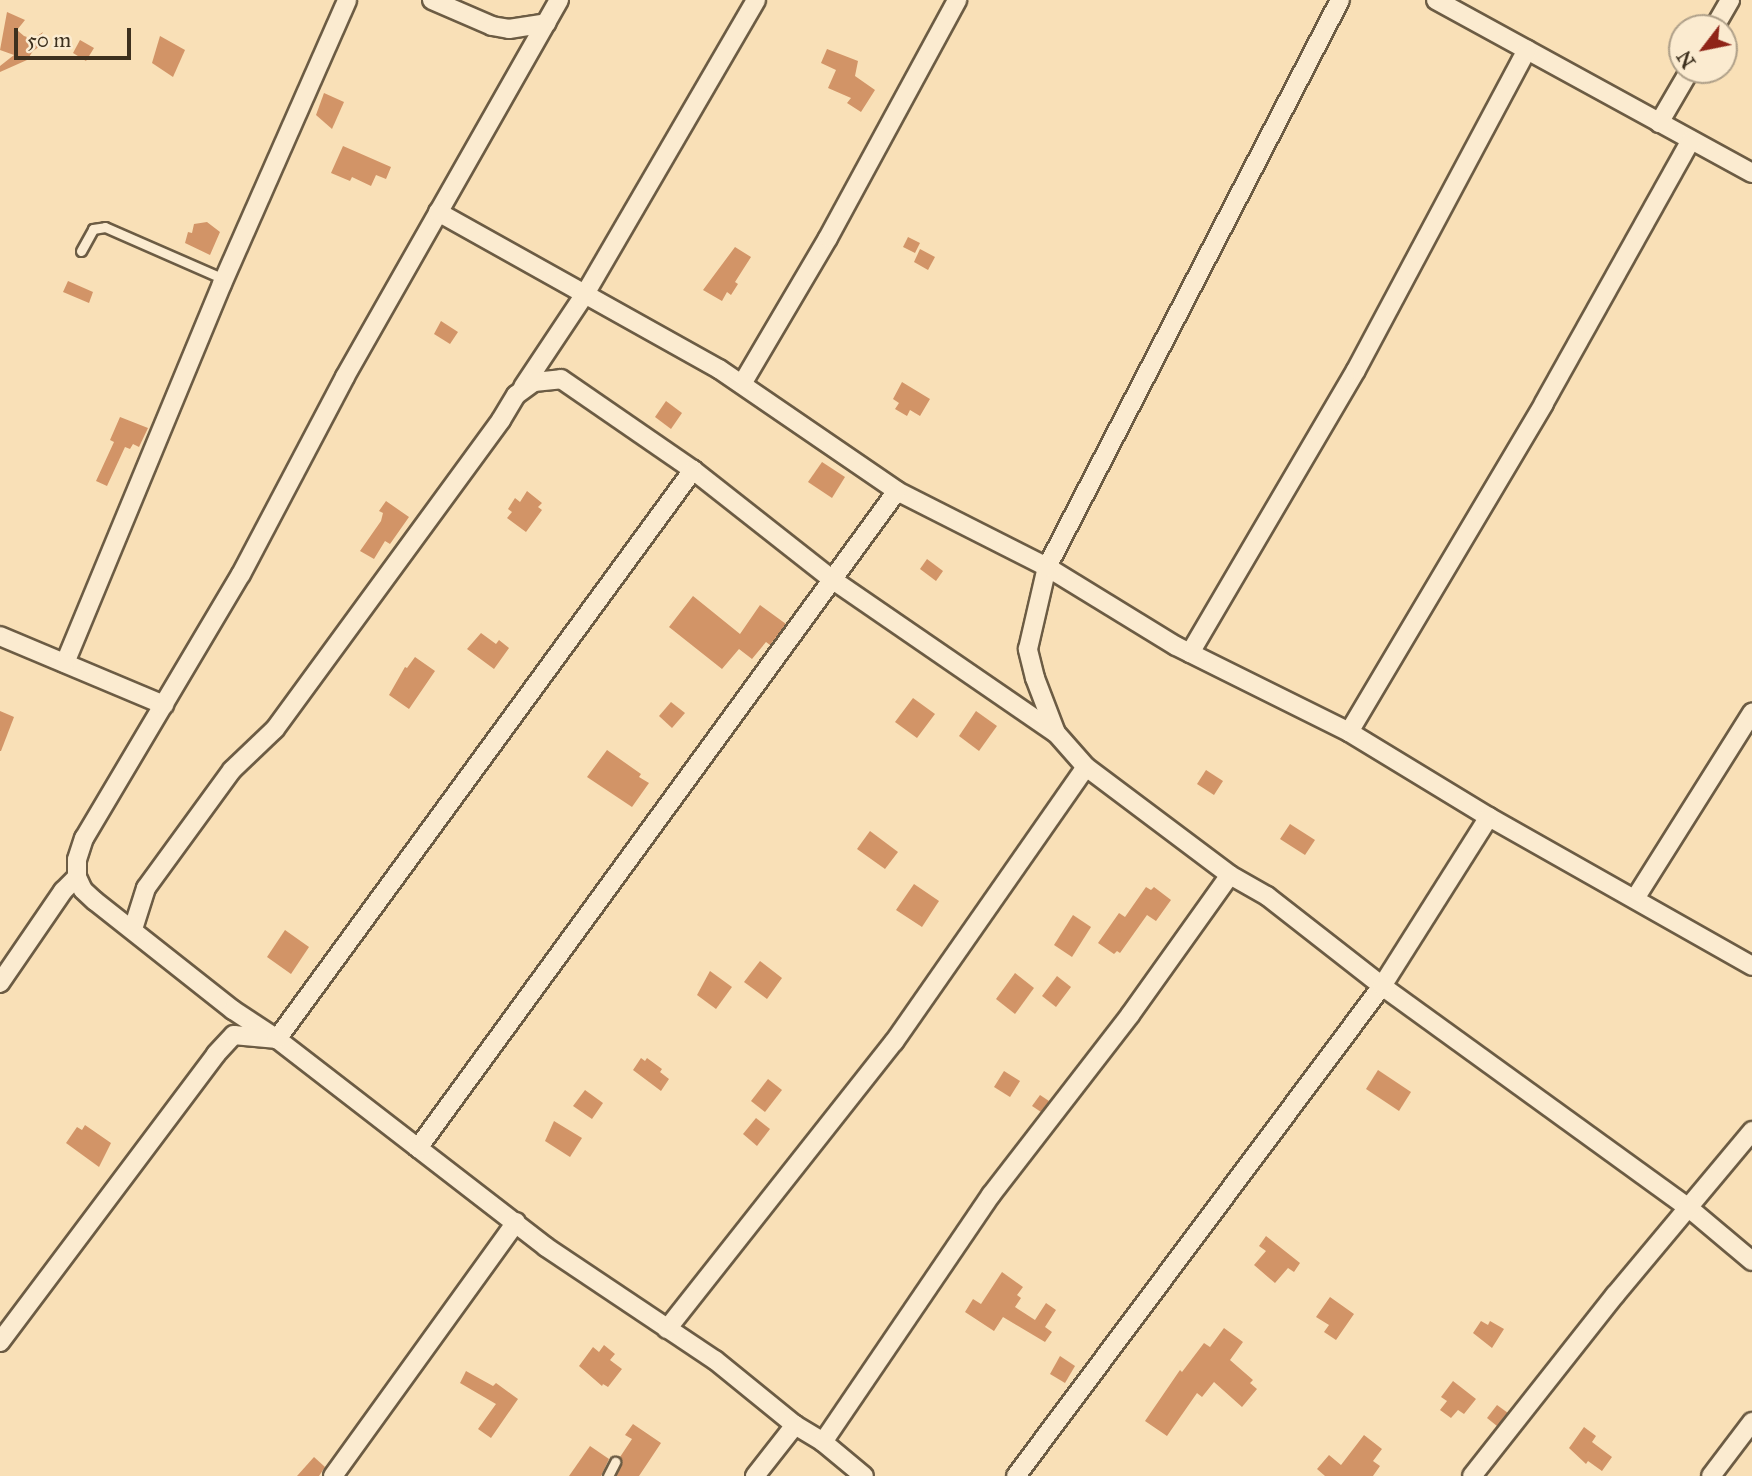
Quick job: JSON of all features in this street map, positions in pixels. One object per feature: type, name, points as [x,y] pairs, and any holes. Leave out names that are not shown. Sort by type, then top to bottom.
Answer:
[{"type":"street","points":[[65,663],[225,279],[347,0]]},
{"type":"street","points":[[432,0],[492,26],[509,29],[547,23]]},
{"type":"street","points":[[559,0],[345,377],[241,574],[84,838],[77,860],[77,877],[83,890],[233,1010],[276,1039],[546,1247],[715,1360],[795,1425],[823,1441],[864,1476]]},
{"type":"street","points":[[133,929],[146,888],[232,770],[275,729],[523,387],[584,294],[756,0]]},
{"type":"street","points":[[742,384],[828,238],[957,0]]},
{"type":"street","points":[[1056,733],[1035,678],[1028,649],[1047,567],[1340,0]]},
{"type":"street","points":[[1436,0],[1752,173]]},
{"type":"street","points":[[1190,653],[1362,359],[1527,51]]},
{"type":"street","points":[[1659,123],[1682,84]]},
{"type":"street","points":[[1349,732],[1544,404],[1691,141]]},
{"type":"street","points":[[438,212],[742,384],[897,491],[1047,567],[1190,653],[1349,732],[1489,817],[1636,897],[1752,966]]},
{"type":"street","points":[[523,387],[534,382],[561,379],[692,470],[833,580],[1056,733],[1086,767],[1122,791],[1230,875],[1267,896],[1382,986],[1690,1209],[1752,1261]]},
{"type":"street","points":[[276,1039],[692,470]]},
{"type":"street","points":[[418,1148],[897,491]]},
{"type":"street","points":[[0,636],[164,705]]},
{"type":"street","points":[[1636,897],[1752,713]]},
{"type":"street","points":[[667,1329],[894,1042],[1086,767]]},
{"type":"street","points":[[1016,1476],[1382,986],[1489,817]]},
{"type":"street","points":[[823,1441],[990,1195],[1153,983],[1230,875]]},
{"type":"street","points":[[0,983],[63,891],[77,877]]},
{"type":"street","points":[[0,1342],[216,1054],[234,1035],[276,1039]]},
{"type":"street","points":[[1472,1476],[1615,1295],[1690,1209],[1752,1131]]},
{"type":"street","points":[[333,1476],[516,1222]]},
{"type":"street","points":[[1711,1476],[1752,1422]]},
{"type":"street","points":[[755,1476],[795,1425]]},
{"type":"lane","points":[[81,251],[93,229],[105,227],[225,279]]},
{"type":"lane","points":[[608,1476],[615,1462]]},
{"type":"building","points":[[7,12],[25,20],[17,30],[24,36],[33,39],[43,32],[38,41],[43,44],[33,51],[27,60],[0,72],[0,66],[14,55],[0,50]]},
{"type":"building","points":[[160,36],[185,50],[173,77],[152,63]]},
{"type":"building","points":[[80,40],[94,48],[86,61],[73,53]]},
{"type":"building","points":[[827,49],[858,61],[855,76],[875,90],[861,112],[847,103],[851,98],[828,88],[836,70],[821,63]]},
{"type":"building","points":[[324,93],[344,102],[332,129],[316,115]]},
{"type":"building","points":[[343,146],[391,167],[386,179],[376,175],[371,186],[352,177],[350,181],[331,173]]},
{"type":"building","points":[[207,222],[220,232],[210,255],[185,243],[194,224]]},
{"type":"building","points":[[908,237],[920,243],[915,253],[903,247]]},
{"type":"building","points":[[735,247],[751,257],[735,282],[738,284],[731,295],[727,292],[722,301],[703,290]]},
{"type":"building","points":[[920,249],[935,257],[928,270],[914,262]]},
{"type":"building","points":[[68,281],[93,292],[89,303],[63,292]]},
{"type":"building","points":[[441,321],[458,332],[450,344],[434,334]]},
{"type":"building","points":[[902,382],[930,399],[920,416],[910,410],[907,416],[895,409],[899,403],[893,399]]},
{"type":"building","points":[[666,401],[682,413],[671,429],[655,417]]},
{"type":"building","points":[[120,417],[148,428],[139,447],[133,444],[130,449],[125,447],[107,486],[96,481],[114,442],[110,440]]},
{"type":"building","points":[[822,462],[845,477],[832,498],[808,482]]},
{"type":"building","points":[[527,491],[542,503],[538,507],[542,510],[526,532],[507,518],[512,512],[508,509],[515,498],[520,502]]},
{"type":"building","points":[[386,501],[409,517],[390,544],[385,541],[374,559],[360,551],[381,521],[383,513],[379,511]]},
{"type":"building","points":[[927,559],[943,571],[936,581],[920,569]]},
{"type":"building","points":[[693,596],[740,634],[760,605],[786,624],[770,645],[766,642],[752,659],[739,649],[722,669],[669,627]]},
{"type":"building","points":[[481,633],[496,644],[499,640],[509,648],[494,669],[467,649]]},
{"type":"building","points":[[415,657],[435,671],[409,709],[389,695],[405,667],[407,668]]},
{"type":"building","points":[[913,698],[935,714],[917,738],[895,722]]},
{"type":"building","points":[[671,702],[685,713],[672,728],[659,716]]},
{"type":"building","points":[[0,711],[14,717],[1,751],[0,751]]},
{"type":"building","points":[[976,711],[997,726],[979,751],[959,736]]},
{"type":"building","points":[[607,750],[641,774],[639,777],[649,783],[632,807],[587,777]]},
{"type":"building","points":[[1206,770],[1223,781],[1214,795],[1197,784]]},
{"type":"building","points":[[1290,824],[1315,840],[1305,855],[1280,839]]},
{"type":"building","points":[[870,831],[898,852],[885,869],[857,849]]},
{"type":"building","points":[[914,884],[939,901],[922,927],[896,910]]},
{"type":"building","points":[[1146,887],[1151,890],[1154,887],[1171,900],[1156,921],[1147,915],[1120,953],[1117,951],[1114,954],[1098,943],[1119,913],[1125,917]]},
{"type":"building","points":[[1073,915],[1091,927],[1072,957],[1054,945]]},
{"type":"building","points":[[285,930],[309,947],[291,974],[267,957]]},
{"type":"building","points":[[760,961],[782,978],[767,999],[744,982]]},
{"type":"building","points":[[710,971],[732,987],[716,1009],[697,995]]},
{"type":"building","points":[[1015,973],[1034,988],[1015,1014],[996,999]]},
{"type":"building","points":[[1057,976],[1071,987],[1056,1007],[1042,996]]},
{"type":"building","points":[[641,1058],[645,1061],[647,1058],[662,1069],[660,1072],[669,1079],[661,1091],[633,1070]]},
{"type":"building","points":[[1378,1070],[1411,1092],[1399,1111],[1366,1089]]},
{"type":"building","points":[[1004,1071],[1020,1081],[1010,1097],[994,1087]]},
{"type":"building","points":[[768,1079],[782,1090],[765,1112],[751,1101]]},
{"type":"building","points":[[585,1090],[603,1103],[592,1119],[573,1106]]},
{"type":"building","points":[[1040,1095],[1049,1101],[1041,1112],[1032,1106]]},
{"type":"building","points":[[756,1118],[770,1129],[757,1146],[743,1134]]},
{"type":"building","points":[[554,1121],[582,1138],[570,1157],[545,1141]]},
{"type":"building","points":[[85,1125],[111,1143],[99,1167],[66,1143],[77,1127],[82,1130]]},
{"type":"building","points":[[1266,1236],[1300,1263],[1294,1272],[1288,1268],[1275,1283],[1254,1265],[1266,1251],[1259,1246]]},
{"type":"building","points":[[1002,1272],[1023,1287],[1017,1295],[1021,1298],[1015,1307],[1035,1320],[1046,1303],[1056,1310],[1045,1327],[1052,1332],[1045,1342],[1003,1317],[994,1331],[965,1312],[973,1299],[981,1304]]},
{"type":"building","points":[[1330,1297],[1354,1314],[1336,1340],[1324,1332],[1329,1325],[1316,1317]]},
{"type":"building","points":[[1481,1321],[1488,1325],[1490,1321],[1504,1329],[1492,1348],[1473,1333]]},
{"type":"building","points":[[1224,1328],[1243,1342],[1230,1360],[1253,1380],[1250,1383],[1257,1389],[1242,1407],[1214,1382],[1202,1397],[1197,1393],[1167,1436],[1145,1421],[1180,1370],[1182,1372],[1204,1343],[1210,1347]]},
{"type":"building","points":[[604,1345],[615,1354],[610,1360],[622,1369],[608,1387],[603,1384],[602,1386],[579,1366],[593,1347],[599,1352]]},
{"type":"building","points":[[1060,1356],[1075,1366],[1065,1383],[1050,1374]]},
{"type":"building","points":[[466,1371],[493,1386],[496,1383],[518,1399],[491,1438],[478,1429],[496,1404],[460,1383]]},
{"type":"building","points":[[1453,1381],[1476,1399],[1464,1414],[1458,1410],[1451,1418],[1440,1410],[1447,1401],[1441,1397]]},
{"type":"building","points":[[1497,1405],[1508,1413],[1497,1426],[1487,1418]]},
{"type":"building","points":[[633,1424],[661,1443],[639,1476],[616,1476],[622,1462],[620,1457],[632,1439],[625,1435]]},
{"type":"building","points":[[1584,1427],[1596,1436],[1592,1442],[1612,1457],[1602,1471],[1588,1461],[1586,1464],[1569,1448]]},
{"type":"building","points":[[1364,1435],[1382,1449],[1373,1461],[1380,1466],[1373,1476],[1325,1476],[1317,1469],[1329,1455],[1341,1465]]},
{"type":"building","points":[[590,1446],[609,1459],[601,1476],[569,1476]]},
{"type":"building","points":[[314,1457],[325,1467],[319,1476],[297,1476]]}]
